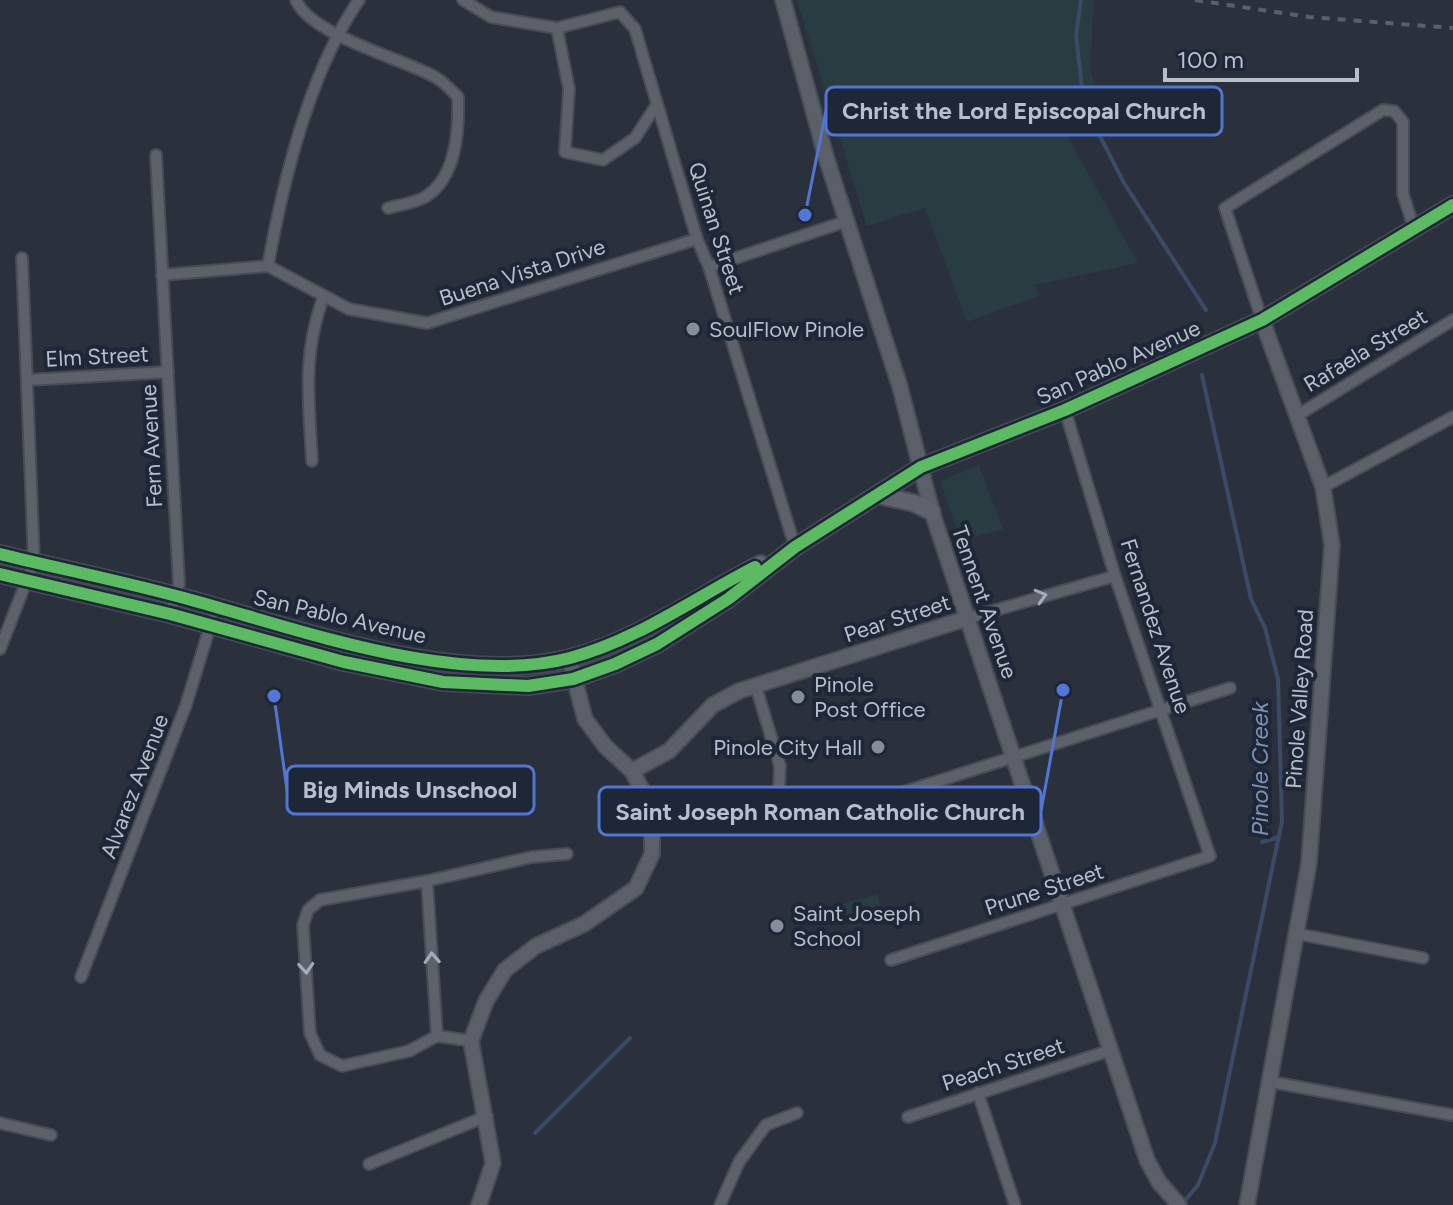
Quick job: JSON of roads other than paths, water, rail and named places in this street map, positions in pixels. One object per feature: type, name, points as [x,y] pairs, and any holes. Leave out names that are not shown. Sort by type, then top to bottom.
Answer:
[{"type":"main road","name":"Tennent Avenue","points":[[783,0],[847,221],[900,387],[932,512],[1147,1160],[1176,1200]]},
{"type":"main road","name":"San Pablo Avenue","points":[[0,554],[176,596],[348,642],[420,657],[481,666],[569,658],[648,629],[720,585],[795,547],[921,467],[1065,410],[1262,320],[1453,205]]},
{"type":"main road","name":"Pinole Valley Road","points":[[1247,1204],[1309,863],[1332,545],[1323,487],[1262,320]]},
{"type":"main road","points":[[878,495],[914,503],[932,512]]},
{"type":"main road","name":"San Pablo Avenue","points":[[0,574],[170,614],[344,662],[443,682],[528,686],[573,679],[657,644],[728,599],[795,547]]},
{"type":"main road","name":"Pear Street","points":[[632,771],[669,751],[713,705],[739,691],[968,618]]},
{"type":"main road","points":[[479,1205],[493,1163],[487,1116],[471,1041],[486,1001],[505,970],[536,946],[584,924],[636,888],[652,854],[652,809],[632,771],[605,746],[585,719],[569,658]]},
{"type":"street","points":[[296,0],[301,12],[336,33],[437,78],[458,97],[459,134],[442,179],[425,197],[388,208]]},
{"type":"street","points":[[162,275],[268,266],[292,159],[336,33],[359,0]]},
{"type":"street","points":[[463,0],[491,17],[557,28],[620,12],[635,29],[657,104],[635,138],[603,160],[565,152],[569,89],[557,28]]},
{"type":"street","name":"Quinan Street","points":[[657,104],[795,547]]},
{"type":"street","name":"Pinole Valley Road","points":[[1262,320],[1225,208],[1379,112],[1390,110],[1403,122],[1403,194],[1414,228]]},
{"type":"street","name":"Fern Avenue","points":[[156,155],[179,584],[170,614]]},
{"type":"street","points":[[709,267],[847,221]]},
{"type":"street","name":"Buena Vista Drive","points":[[268,266],[323,298],[349,309],[427,323],[697,239]]},
{"type":"street","points":[[0,649],[34,562],[22,258]]},
{"type":"street","points":[[312,461],[307,363],[310,338],[323,298]]},
{"type":"street","name":"Rafaela Street","points":[[1298,415],[1453,320]]},
{"type":"street","name":"Elm Street","points":[[28,380],[168,372]]},
{"type":"street","name":"Fernandez Avenue","points":[[1065,410],[1115,576],[1163,710],[1210,856]]},
{"type":"street","points":[[1323,487],[1453,417]]},
{"type":"street","name":"Pear Street","points":[[968,618],[1115,576]]},
{"type":"street","name":"Alvarez Avenue","points":[[81,977],[186,705],[216,607]]},
{"type":"street","points":[[756,687],[780,766],[779,788],[794,827],[1230,688]]},
{"type":"street","points":[[471,1041],[437,1036],[409,1051],[342,1066],[320,1055],[310,1033],[303,925],[308,910],[320,900],[427,881],[532,857],[567,854]]},
{"type":"street","name":"Prune Street","points":[[891,960],[1210,856]]},
{"type":"street","points":[[427,881],[437,1036]]},
{"type":"street","points":[[1298,934],[1423,958]]},
{"type":"street","name":"Peach Street","points":[[908,1117],[1111,1050]]},
{"type":"street","points":[[1271,1082],[1453,1115]]},
{"type":"street","points":[[978,1093],[1015,1205]]},
{"type":"street","points":[[720,1205],[739,1162],[766,1125],[797,1113]]},
{"type":"street","points":[[369,1164],[487,1116]]},
{"type":"street","points":[[0,1123],[51,1135]]},
{"type":"waterway","name":"Pinole Creek","points":[[1081,0],[1076,35],[1084,105],[1124,183],[1206,310]]},
{"type":"waterway","name":"Pinole Creek","points":[[1183,1203],[1198,1185],[1215,1143],[1282,821],[1278,679],[1265,628],[1251,599],[1202,375]]},
{"type":"waterway","points":[[1262,842],[1279,837]]},
{"type":"waterway","points":[[535,1133],[630,1038]]},
{"type":"railway","points":[[1195,0],[1309,17],[1453,28]]},
{"type":"place","name":"Christ the Lord Episcopal Church","points":[[805,215]]},
{"type":"place","name":"SoulFlow Pinole","points":[[693,329]]},
{"type":"place","name":"Saint Joseph Roman Catholic Church","points":[[1063,690]]},
{"type":"place","name":"Big Minds Unschool","points":[[274,696]]},
{"type":"place","name":"Pinole Post Office","points":[[798,697]]},
{"type":"place","name":"Pinole City Hall","points":[[878,747]]},
{"type":"place","name":"Saint Joseph School","points":[[777,926]]}]
